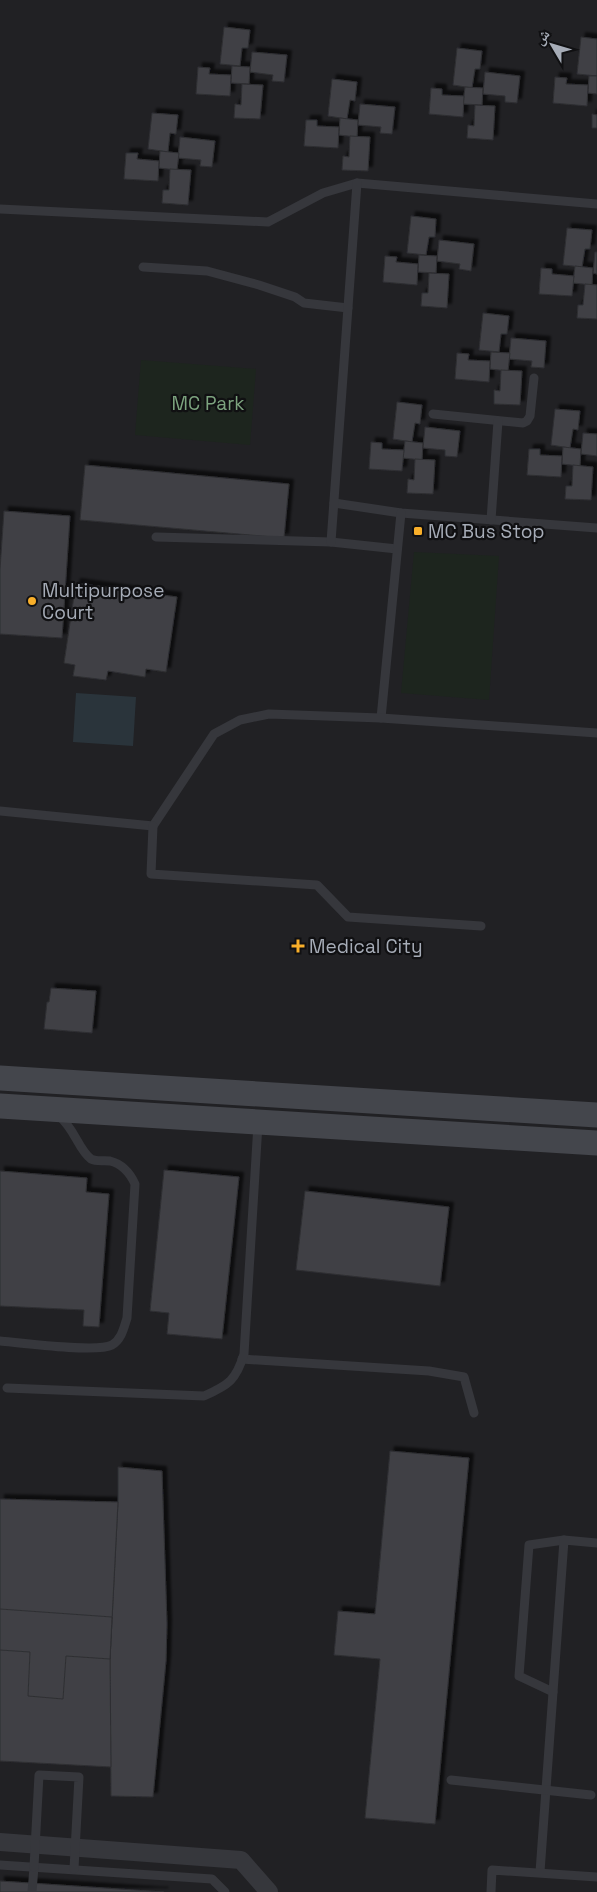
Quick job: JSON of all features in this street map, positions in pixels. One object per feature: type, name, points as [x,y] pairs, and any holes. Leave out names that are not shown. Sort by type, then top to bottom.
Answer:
[{"type":"street","points":[[0,1078],[597,1115]]},
{"type":"street","points":[[0,1106],[597,1143]]},
{"type":"street","points":[[0,1842],[241,1860],[269,1892]]},
{"type":"lane","points":[[0,209],[268,222],[323,193],[357,183],[597,204]]},
{"type":"lane","points":[[331,542],[357,183]]},
{"type":"lane","points":[[142,268],[206,271],[295,297],[304,303],[348,308]]},
{"type":"lane","points":[[433,414],[522,423],[527,421],[530,416],[534,378]]},
{"type":"lane","points":[[491,520],[498,421]]},
{"type":"lane","points":[[334,503],[401,513],[597,528]]},
{"type":"lane","points":[[381,718],[401,513]]},
{"type":"lane","points":[[156,537],[331,542],[398,549]]},
{"type":"lane","points":[[481,926],[348,917],[317,885],[151,874],[152,826],[214,734],[240,720],[269,714],[381,718],[597,734]]},
{"type":"lane","points":[[0,811],[152,826]]},
{"type":"lane","points":[[0,1341],[99,1347],[112,1344],[122,1334],[126,1318],[135,1184],[128,1171],[111,1161],[93,1160],[83,1151],[67,1122],[51,1109]]},
{"type":"lane","points":[[6,1388],[204,1396],[224,1388],[238,1373],[247,1331],[258,1122]]},
{"type":"lane","points":[[242,1359],[429,1371],[464,1377],[474,1413]]},
{"type":"lane","points":[[540,1872],[564,1540]]},
{"type":"lane","points":[[553,1692],[519,1676],[529,1545],[564,1540],[597,1543]]},
{"type":"lane","points":[[32,1892],[39,1776],[79,1777],[74,1869]]},
{"type":"lane","points":[[451,1780],[594,1795]]},
{"type":"lane","points":[[0,1864],[212,1879],[225,1892]]},
{"type":"lane","points":[[491,1892],[492,1870],[597,1877]]},
{"type":"shaded area","name":"Medical City","points":[[0,0],[597,0],[597,1892],[0,1892]]},
{"type":"shaded area","points":[[76,693],[136,697],[133,746],[73,742]]},
{"type":"green space","name":"MC Park","points":[[141,360],[256,369],[250,445],[135,435]]},
{"type":"green space","points":[[414,552],[499,556],[489,700],[401,693]]},
{"type":"building","points":[[224,27],[250,30],[248,48],[242,48],[240,66],[220,64]]},
{"type":"building","points":[[581,37],[597,39],[597,76],[577,74]]},
{"type":"building","points":[[457,48],[482,51],[480,69],[475,69],[472,88],[453,85]]},
{"type":"building","points":[[252,52],[287,55],[284,82],[272,81],[273,75],[250,72]]},
{"type":"building","points":[[232,66],[250,67],[249,84],[231,83]]},
{"type":"building","points":[[198,67],[210,68],[209,74],[231,75],[230,96],[196,94]]},
{"type":"building","points":[[485,72],[520,76],[517,103],[505,102],[505,96],[483,94]]},
{"type":"building","points":[[589,76],[597,76],[597,94],[588,93]]},
{"type":"building","points":[[555,77],[567,78],[566,84],[588,85],[587,106],[553,103]]},
{"type":"building","points":[[332,79],[357,82],[355,101],[350,100],[347,119],[328,116]]},
{"type":"building","points":[[242,84],[263,85],[260,119],[234,118],[235,104],[241,105]]},
{"type":"building","points":[[465,87],[483,88],[482,105],[463,104]]},
{"type":"building","points":[[431,88],[442,89],[442,95],[464,96],[463,117],[429,114]]},
{"type":"building","points":[[360,104],[395,107],[392,134],[380,133],[381,127],[358,125]]},
{"type":"building","points":[[475,105],[495,106],[493,140],[467,138],[468,125],[474,126]]},
{"type":"building","points":[[152,113],[178,115],[176,134],[170,133],[168,152],[148,149]]},
{"type":"building","points":[[592,114],[597,115],[597,128],[592,128]]},
{"type":"building","points":[[340,118],[358,120],[357,137],[339,135]]},
{"type":"building","points":[[306,120],[317,120],[317,126],[339,127],[338,148],[304,146]]},
{"type":"building","points":[[350,136],[370,137],[368,171],[342,170],[343,156],[349,157]]},
{"type":"building","points":[[180,137],[215,141],[212,167],[200,166],[201,160],[178,158]]},
{"type":"building","points":[[160,151],[179,153],[177,170],[159,168]]},
{"type":"building","points":[[126,153],[138,153],[137,159],[159,161],[158,181],[124,179]]},
{"type":"building","points":[[170,169],[191,170],[188,205],[162,203],[163,190],[169,190]]},
{"type":"building","points":[[411,216],[436,219],[435,237],[429,237],[426,255],[407,253]]},
{"type":"building","points":[[567,228],[592,230],[590,249],[585,249],[582,267],[563,265]]},
{"type":"building","points":[[439,240],[474,244],[471,271],[459,269],[460,264],[437,261]]},
{"type":"building","points":[[595,252],[597,252],[597,274],[593,273]]},
{"type":"building","points":[[419,255],[437,256],[436,273],[418,272]]},
{"type":"building","points":[[385,256],[397,257],[396,262],[418,264],[417,285],[383,282]]},
{"type":"building","points":[[575,266],[593,268],[592,285],[573,283]]},
{"type":"building","points":[[541,268],[552,269],[552,274],[574,276],[572,296],[539,294]]},
{"type":"building","points":[[429,273],[449,274],[447,308],[421,306],[422,293],[428,293]]},
{"type":"building","points":[[585,284],[597,285],[597,319],[577,318],[578,305],[583,305]]},
{"type":"building","points":[[483,313],[509,316],[507,334],[501,334],[499,352],[479,350]]},
{"type":"building","points":[[511,338],[546,341],[544,368],[531,367],[532,361],[509,359]]},
{"type":"building","points":[[491,352],[510,353],[508,371],[490,369]]},
{"type":"building","points":[[457,353],[469,354],[468,360],[490,361],[489,382],[455,379]]},
{"type":"building","points":[[501,370],[522,371],[520,405],[494,404],[494,390],[500,391]]},
{"type":"building","points":[[397,402],[422,405],[420,424],[415,423],[412,442],[393,439]]},
{"type":"building","points":[[555,409],[580,411],[578,430],[573,429],[570,448],[551,445]]},
{"type":"building","points":[[425,427],[460,431],[457,457],[445,456],[445,450],[423,448]]},
{"type":"building","points":[[583,433],[597,434],[597,456],[581,454]]},
{"type":"building","points":[[405,441],[423,443],[422,460],[403,458]]},
{"type":"building","points":[[371,442],[382,443],[382,449],[404,450],[402,471],[369,469]]},
{"type":"building","points":[[563,447],[581,449],[580,466],[562,464]]},
{"type":"building","points":[[529,449],[540,449],[540,455],[562,456],[561,477],[527,475]]},
{"type":"building","points":[[415,459],[435,460],[433,494],[407,493],[408,479],[414,480]]},
{"type":"building","points":[[85,465],[289,484],[284,538],[80,520]]},
{"type":"building","points":[[573,465],[593,467],[591,500],[565,499],[566,486],[572,486]]},
{"type":"building","name":"Multipurpose Court","points":[[4,511],[70,516],[62,638],[0,634],[0,569]]},
{"type":"building","points":[[76,583],[177,597],[166,672],[146,669],[145,677],[108,671],[106,680],[73,676],[75,665],[64,663]]},
{"type":"building","points":[[51,988],[96,991],[92,1033],[44,1029],[47,1002],[49,1002]]},
{"type":"building","points":[[164,1170],[239,1177],[222,1339],[167,1334],[169,1313],[150,1311]]},
{"type":"building","points":[[0,1171],[87,1178],[86,1192],[109,1194],[99,1327],[83,1326],[84,1310],[0,1306]]},
{"type":"building","points":[[305,1191],[449,1207],[440,1286],[296,1270]]},
{"type":"building","points":[[390,1451],[469,1458],[435,1824],[365,1818],[380,1659],[334,1655],[338,1611],[375,1614]]},
{"type":"building","points":[[118,1467],[162,1471],[167,1624],[166,1661],[153,1797],[111,1796],[110,1659]]},
{"type":"building","points":[[0,1499],[118,1502],[110,1659],[111,1767],[0,1761]]},
{"type":"building","points":[[0,1609],[112,1617],[110,1659],[66,1656],[63,1699],[28,1696],[30,1652],[0,1650]]},
{"type":"building","points":[[0,1881],[164,1892],[0,1892]]},
{"type":"place","name":"MC Bus Stop","points":[[418,531]]},
{"type":"place","name":"Multipurpose Court","points":[[32,601]]},
{"type":"place","name":"Medical City","points":[[298,946]]}]
